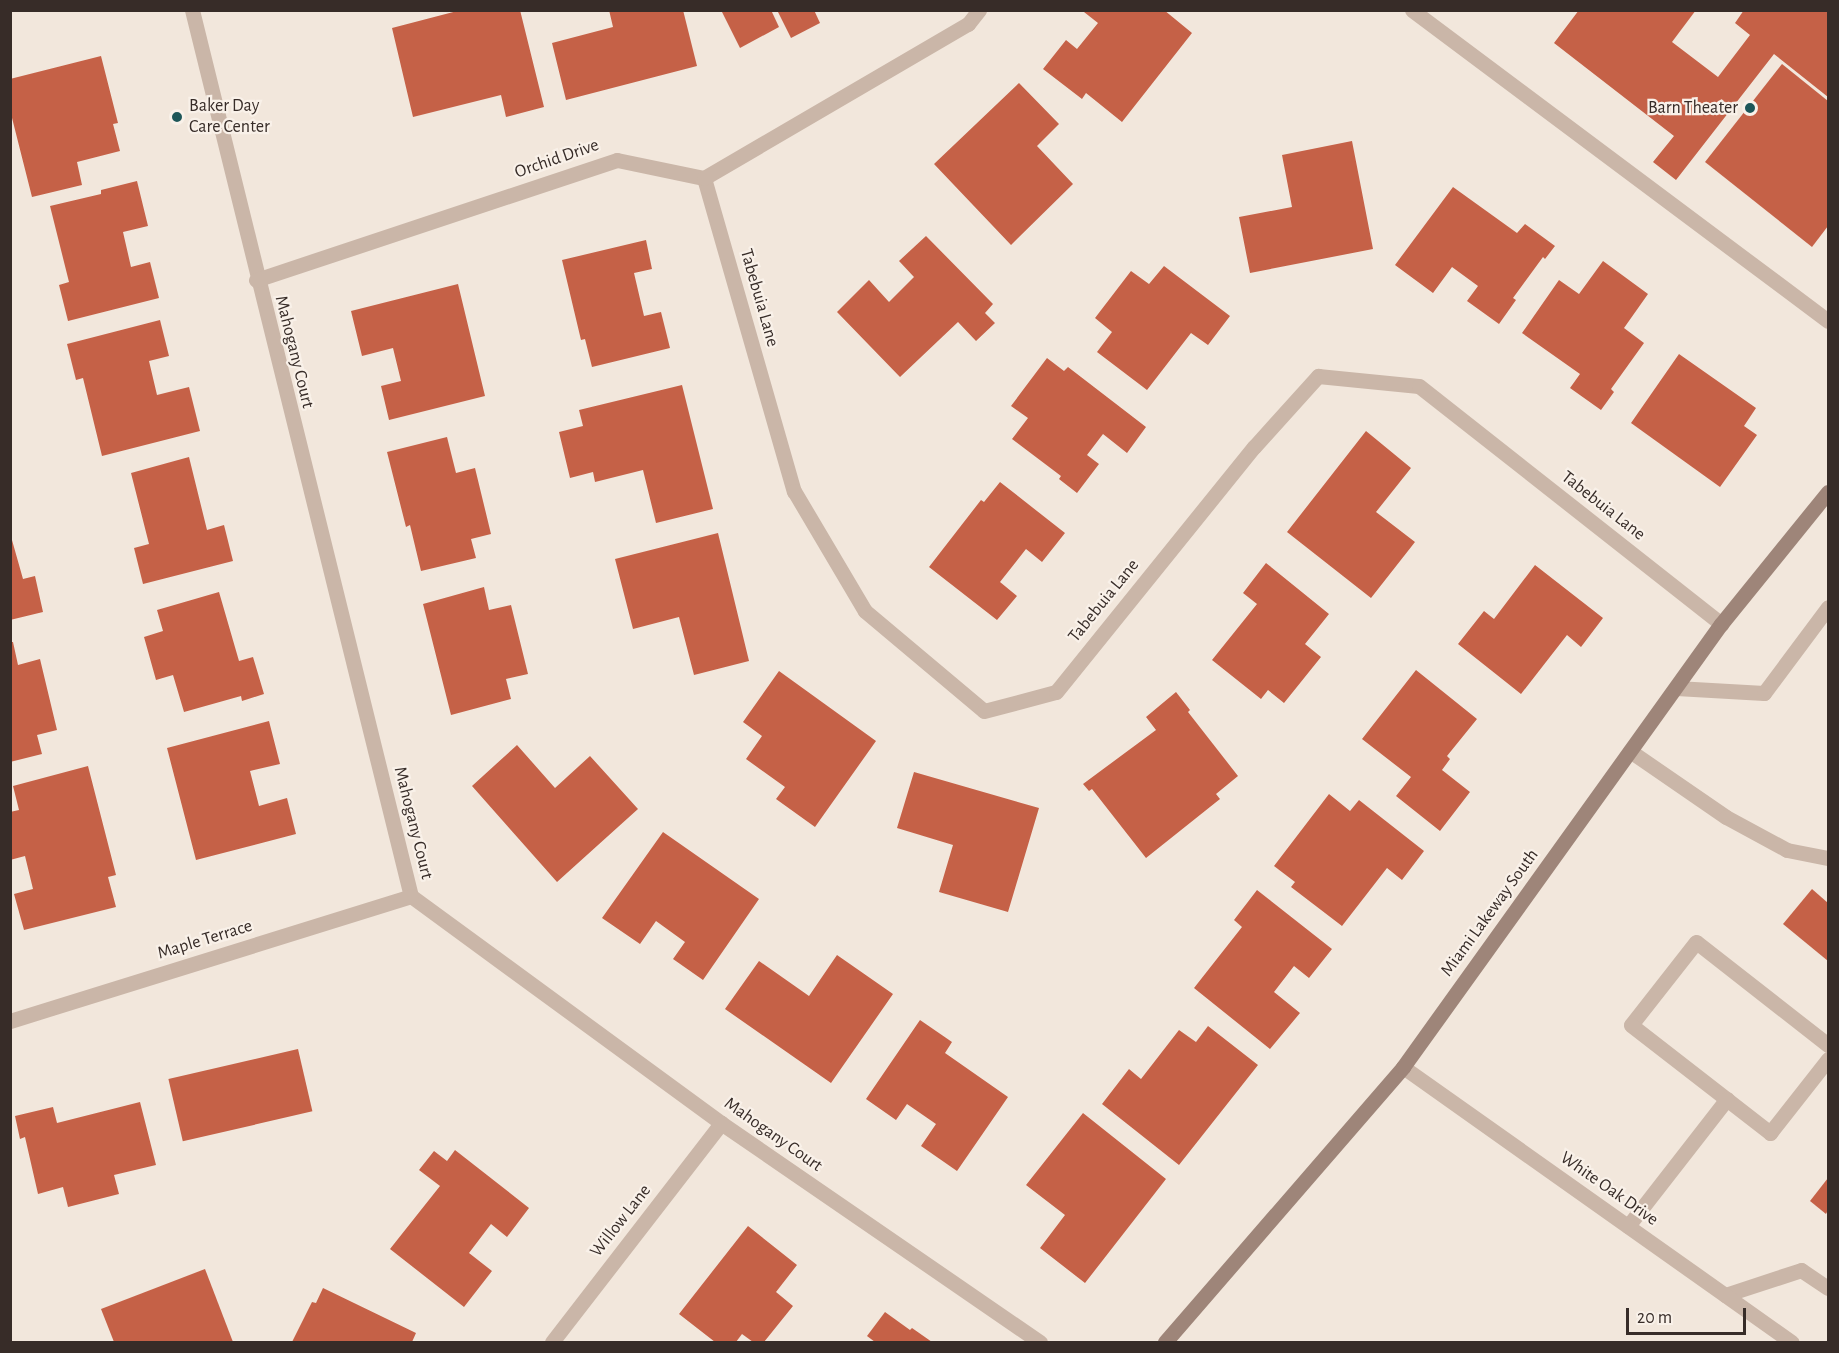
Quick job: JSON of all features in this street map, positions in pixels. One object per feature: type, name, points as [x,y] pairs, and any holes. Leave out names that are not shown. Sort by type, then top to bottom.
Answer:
[{"type":"street","name":"Mahogany Court","points":[[192,10],[256,280],[411,896],[721,1123],[1040,1342]]},
{"type":"street","points":[[704,178],[968,24],[979,10]]},
{"type":"street","points":[[1412,10],[1828,321]]},
{"type":"street","name":"Orchid Drive","points":[[256,280],[617,159],[704,178]]},
{"type":"street","name":"Tabebuia Lane","points":[[704,178],[794,491],[865,611],[984,711],[1056,692],[1254,447],[1318,376],[1419,386],[1721,624]]},
{"type":"street","name":"Miami Lakeway South","points":[[1165,1342],[1403,1067],[1721,624],[1828,492]]},
{"type":"street","points":[[1676,688],[1764,693],[1828,607]]},
{"type":"street","points":[[1630,751],[1726,817],[1787,850],[1828,858]]},
{"type":"street","name":"Maple Terrace","points":[[10,1021],[411,896]]},
{"type":"street","points":[[1828,1045],[1696,942],[1631,1025],[1770,1133],[1828,1059]]},
{"type":"street","name":"White Oak Drive","points":[[1403,1067],[1792,1342]]},
{"type":"street","points":[[1628,1226],[1727,1099]]},
{"type":"street","name":"Willow Lane","points":[[552,1342],[721,1123]]},
{"type":"street","points":[[1725,1295],[1801,1270],[1828,1288]]},
{"type":"building","points":[[461,10],[520,10],[544,107],[506,117],[501,95],[413,117],[392,28]]},
{"type":"building","points":[[609,10],[683,10],[697,66],[566,100],[552,43],[613,27]]},
{"type":"building","points":[[721,10],[771,10],[779,27],[740,48]]},
{"type":"building","points":[[777,10],[814,10],[820,23],[791,38]]},
{"type":"building","points":[[1085,10],[1164,10],[1192,33],[1122,122],[1086,93],[1082,99],[1043,69],[1066,40],[1077,49],[1098,23],[1084,12]]},
{"type":"building","points":[[1579,10],[1696,10],[1672,42],[1718,77],[1750,35],[1735,23],[1744,10],[1828,10],[1828,97],[1774,54],[1676,180],[1653,162],[1674,136],[1554,43]]},
{"type":"building","points":[[101,56],[118,123],[113,124],[120,151],[77,162],[82,185],[32,197],[10,110],[10,79]]},
{"type":"building","points":[[1782,64],[1828,101],[1828,226],[1812,247],[1705,162]]},
{"type":"building","points":[[1019,83],[1059,124],[1037,146],[1073,184],[1011,245],[934,164]]},
{"type":"building","points":[[1352,141],[1373,249],[1250,273],[1239,217],[1292,207],[1282,155]]},
{"type":"building","points":[[137,181],[148,226],[123,232],[131,267],[150,262],[159,298],[68,321],[59,285],[69,282],[50,206],[101,194],[101,190]]},
{"type":"building","points":[[1453,187],[1517,233],[1525,224],[1555,246],[1545,259],[1543,257],[1513,298],[1516,300],[1499,324],[1467,301],[1478,286],[1452,267],[1433,293],[1395,265]]},
{"type":"building","points":[[926,236],[993,304],[985,313],[995,323],[976,341],[958,322],[900,377],[837,312],[869,280],[889,302],[914,277],[899,261]]},
{"type":"building","points":[[646,240],[652,269],[634,273],[644,316],[661,312],[670,348],[592,367],[585,339],[581,340],[562,260]]},
{"type":"building","points":[[1603,261],[1648,294],[1624,328],[1644,343],[1611,389],[1614,392],[1601,410],[1570,388],[1580,374],[1522,333],[1559,280],[1579,294]]},
{"type":"building","points":[[1164,266],[1230,316],[1208,345],[1191,333],[1147,390],[1097,352],[1112,332],[1095,318],[1131,271],[1149,284]]},
{"type":"building","points":[[458,284],[485,396],[389,420],[381,386],[401,381],[393,348],[362,356],[351,311]]},
{"type":"building","points":[[160,320],[169,356],[149,361],[157,395],[189,387],[200,431],[102,456],[83,378],[76,380],[67,344]]},
{"type":"building","points":[[1679,354],[1756,408],[1744,426],[1757,435],[1720,487],[1631,423]]},
{"type":"building","points":[[1047,358],[1064,371],[1068,367],[1146,427],[1127,453],[1103,434],[1087,455],[1099,464],[1077,493],[1059,479],[1061,476],[1012,439],[1028,418],[1011,406]]},
{"type":"building","points":[[682,385],[713,509],[656,523],[643,470],[595,482],[593,472],[570,478],[559,432],[583,426],[579,410]]},
{"type":"building","points":[[1366,431],[1411,468],[1376,512],[1415,542],[1371,598],[1287,532]]},
{"type":"building","points":[[447,437],[456,473],[475,468],[491,534],[471,539],[476,558],[421,571],[410,525],[406,527],[387,452]]},
{"type":"building","points":[[189,457],[207,530],[224,525],[233,561],[143,584],[134,548],[149,544],[131,473]]},
{"type":"building","points":[[1000,482],[1065,533],[1042,562],[1026,549],[1000,582],[1017,596],[997,620],[929,567],[981,500],[984,502]]},
{"type":"building","points":[[10,533],[23,579],[35,576],[43,612],[10,620]]},
{"type":"building","points":[[718,533],[749,661],[694,675],[679,617],[633,629],[615,559]]},
{"type":"building","points":[[1266,563],[1329,614],[1305,644],[1321,657],[1284,703],[1268,690],[1261,699],[1212,660],[1257,604],[1243,593]]},
{"type":"building","points":[[1535,565],[1603,618],[1581,647],[1567,635],[1521,694],[1458,644],[1484,611],[1494,619]]},
{"type":"building","points":[[484,587],[489,610],[511,605],[528,674],[506,679],[511,699],[451,715],[423,604]]},
{"type":"building","points":[[219,592],[239,661],[253,657],[264,694],[242,701],[241,696],[184,712],[173,675],[156,680],[144,637],[163,631],[157,610]]},
{"type":"building","points":[[10,642],[13,642],[18,665],[40,659],[57,730],[37,735],[42,754],[10,762]]},
{"type":"building","points":[[1416,670],[1477,719],[1447,756],[1450,759],[1442,770],[1470,792],[1440,831],[1396,796],[1411,777],[1362,739]]},
{"type":"building","points":[[779,671],[876,741],[815,827],[776,799],[785,787],[746,759],[762,736],[743,722]]},
{"type":"building","points":[[1176,692],[1190,710],[1188,712],[1238,776],[1216,794],[1220,799],[1146,858],[1092,789],[1089,791],[1083,784],[1156,730],[1146,717]]},
{"type":"building","points":[[269,721],[280,764],[250,771],[259,806],[287,798],[296,834],[196,860],[167,748]]},
{"type":"building","points":[[517,745],[555,788],[590,756],[638,809],[557,882],[472,786]]},
{"type":"building","points":[[88,766],[116,875],[108,877],[116,907],[24,930],[14,894],[33,889],[25,856],[10,860],[10,812],[19,810],[13,786]]},
{"type":"building","points":[[914,772],[1039,808],[1008,912],[939,892],[953,845],[897,828]]},
{"type":"building","points":[[1329,794],[1350,811],[1359,800],[1424,851],[1402,880],[1387,868],[1342,926],[1291,887],[1295,882],[1274,866]]},
{"type":"building","points":[[663,832],[759,899],[703,980],[673,959],[685,942],[656,921],[640,944],[602,918]]},
{"type":"building","points":[[1812,889],[1828,903],[1828,961],[1783,924]]},
{"type":"building","points":[[1257,890],[1332,949],[1309,978],[1294,966],[1274,992],[1300,1013],[1270,1049],[1194,988],[1242,927],[1234,920]]},
{"type":"building","points":[[837,955],[893,994],[831,1083],[725,1009],[759,961],[809,996]]},
{"type":"building","points":[[920,1020],[952,1042],[945,1053],[1008,1097],[957,1171],[921,1146],[936,1124],[907,1104],[896,1120],[866,1099]]},
{"type":"building","points":[[1208,1026],[1258,1065],[1179,1165],[1102,1104],[1129,1069],[1141,1079],[1179,1030],[1196,1042]]},
{"type":"building","points":[[298,1049],[312,1111],[183,1141],[168,1079]]},
{"type":"building","points":[[140,1102],[156,1165],[114,1175],[119,1194],[68,1207],[63,1187],[38,1194],[25,1137],[20,1139],[15,1116],[53,1107],[57,1123]]},
{"type":"building","points":[[1083,1113],[1166,1179],[1085,1283],[1040,1248],[1065,1215],[1026,1185]]},
{"type":"building","points":[[455,1150],[529,1208],[507,1237],[491,1224],[469,1253],[492,1271],[464,1307],[390,1249],[440,1186],[419,1170],[434,1151],[447,1161]]},
{"type":"building","points":[[1828,1178],[1828,1210],[1826,1214],[1810,1201]]},
{"type":"building","points":[[748,1226],[797,1265],[776,1292],[793,1306],[764,1342],[753,1342],[742,1334],[736,1342],[715,1342],[679,1314]]},
{"type":"building","points":[[205,1269],[233,1342],[114,1342],[101,1309]]},
{"type":"building","points":[[323,1288],[416,1333],[412,1342],[292,1342],[312,1302],[316,1303]]},
{"type":"building","points":[[885,1312],[932,1342],[875,1342],[867,1336]]},
{"type":"place","name":"Barn Theater","points":[[1750,108]]},
{"type":"place","name":"Baker Day Care Center","points":[[177,117]]}]
